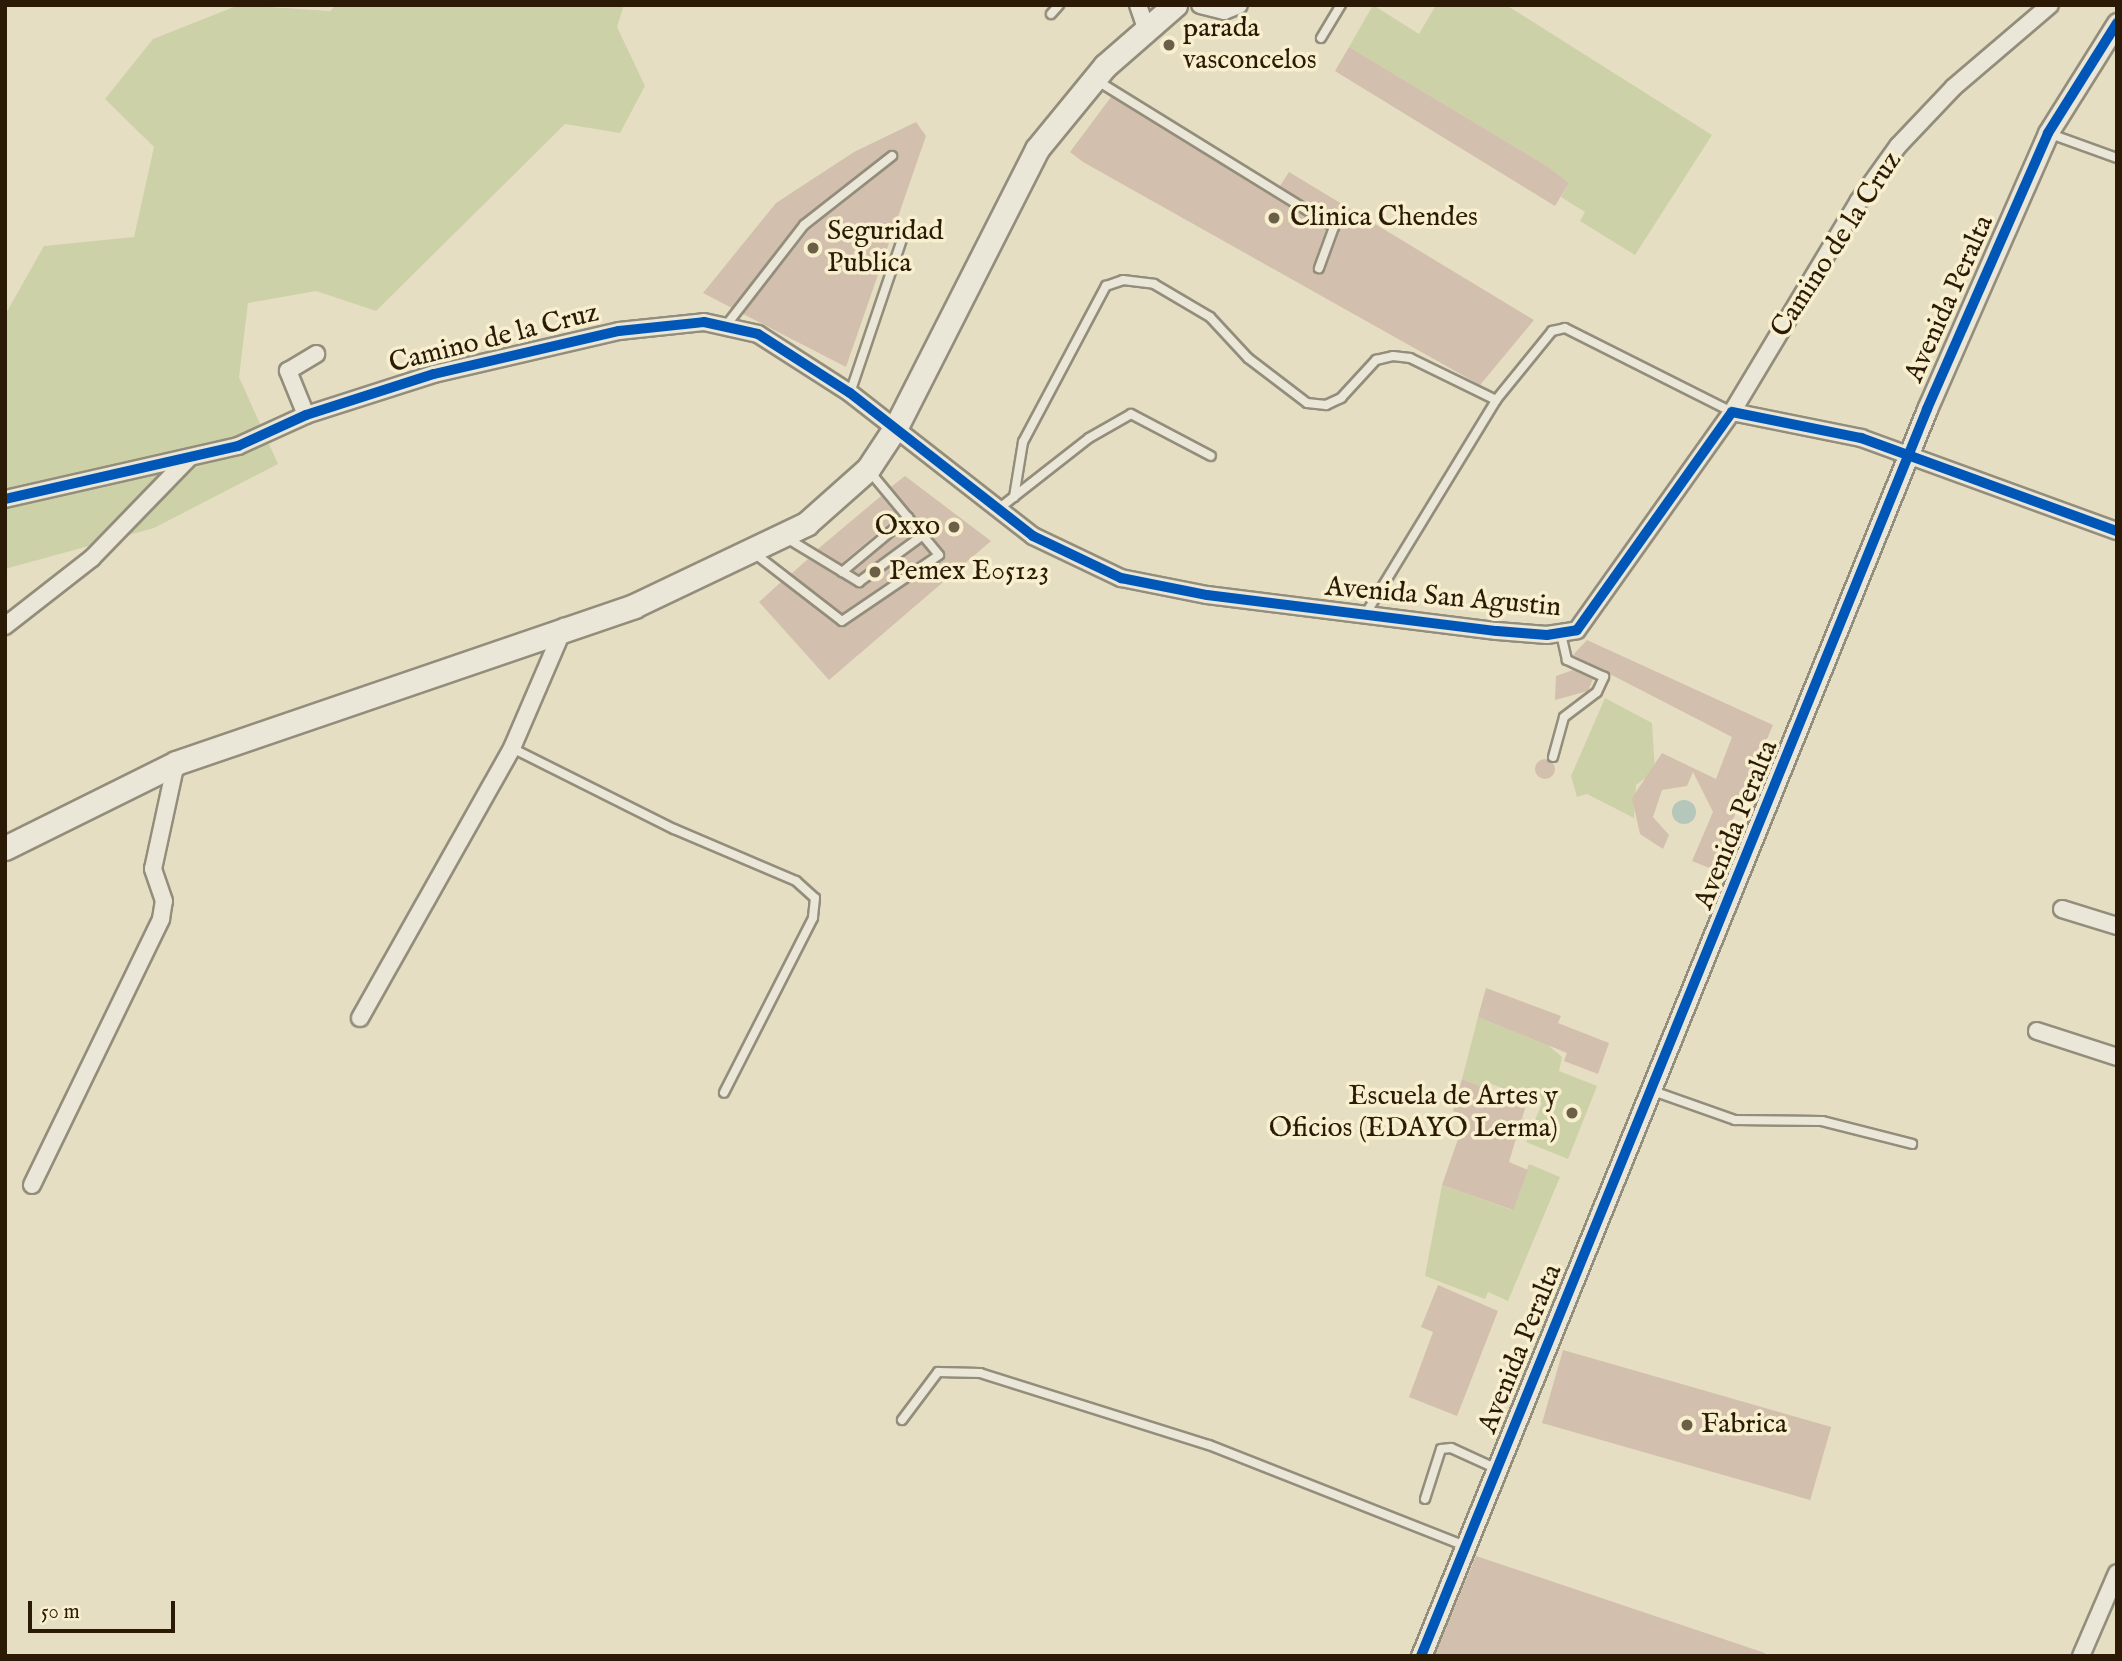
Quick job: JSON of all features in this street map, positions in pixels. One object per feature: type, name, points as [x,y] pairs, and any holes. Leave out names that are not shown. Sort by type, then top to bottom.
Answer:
[{"type":"main road","points":[[5,848],[176,763],[564,626],[634,606],[806,524],[867,469],[897,425],[1037,149],[1093,78],[1175,5]]},
{"type":"street","points":[[1138,5],[1147,31]]},
{"type":"street","points":[[1200,5],[1224,10],[1239,5]]},
{"type":"street","name":"Camino de la Cruz","points":[[1732,412],[1858,202],[1898,146],[1954,87],[2050,5]]},
{"type":"street","name":"Avenida Peralta","points":[[1421,1656],[1909,457],[2048,133],[2117,23]]},
{"type":"street","name":"Camino de la Cruz","points":[[5,499],[238,446],[306,415],[435,374],[620,331],[728,323],[758,334],[897,425]]},
{"type":"street","points":[[306,415],[288,371],[316,354]]},
{"type":"street","points":[[1732,412],[1861,438],[2117,531]]},
{"type":"street","name":"Avenida San Agustin","points":[[897,425],[997,510],[1033,536],[1121,578],[1364,618],[1561,633],[1577,630],[1589,618],[1732,412]]},
{"type":"street","points":[[5,626],[101,549],[188,459]]},
{"type":"street","points":[[360,1018],[512,748],[564,626]]},
{"type":"street","points":[[32,1185],[161,919],[164,901],[153,869],[176,763]]},
{"type":"street","points":[[2062,909],[2117,926]]},
{"type":"street","points":[[2037,1031],[2117,1057]]},
{"type":"street","points":[[2081,1656],[2117,1573]]},
{"type":"lane","points":[[1051,14],[1059,5]]},
{"type":"lane","points":[[1321,38],[1341,5]]},
{"type":"lane","points":[[1093,78],[1334,227],[1319,268]]},
{"type":"lane","points":[[2048,133],[2117,158]]},
{"type":"lane","points":[[728,323],[804,225],[892,156]]},
{"type":"lane","points":[[850,393],[903,236]]},
{"type":"lane","points":[[1014,497],[1023,442],[1106,286],[1123,280],[1154,284],[1210,317],[1248,358],[1307,403],[1326,405],[1340,398],[1376,360],[1393,356],[1409,358],[1496,400]]},
{"type":"lane","points":[[1364,618],[1496,400],[1533,350],[1560,327],[1732,412]]},
{"type":"lane","points":[[997,510],[1090,438],[1131,414],[1211,456]]},
{"type":"lane","points":[[752,551],[842,621],[939,555],[867,469]]},
{"type":"lane","points":[[842,572],[908,517]]},
{"type":"lane","points":[[782,536],[859,582],[923,535]]},
{"type":"lane","points":[[1553,757],[1564,717],[1597,692],[1604,677],[1567,660],[1561,633]]},
{"type":"lane","points":[[512,748],[674,829],[796,881],[815,898],[813,918],[724,1093]]},
{"type":"lane","points":[[1653,1091],[1735,1120],[1822,1121],[1912,1144]]},
{"type":"lane","points":[[902,1420],[938,1372],[980,1373],[1209,1445],[1466,1546]]},
{"type":"lane","points":[[1425,1499],[1441,1450],[1451,1448],[1497,1469]]},
{"type":"green space","points":[[239,5],[330,11],[336,5],[624,5],[617,27],[645,86],[620,133],[565,124],[376,311],[316,291],[248,303],[239,377],[278,464],[154,528],[5,569],[5,315],[44,246],[134,237],[154,147],[105,99],[153,39]]},
{"type":"green space","points":[[1373,5],[1419,34],[1436,5],[1506,5],[1712,135],[1635,255],[1580,221],[1585,212],[1561,197],[1569,183],[1550,168],[1349,47]]},
{"type":"green space","points":[[1605,698],[1652,723],[1655,771],[1636,785],[1634,818],[1587,794],[1577,797],[1571,776]]},
{"type":"green space","points":[[1478,1017],[1548,1045],[1562,1057],[1559,1071],[1597,1086],[1568,1159],[1526,1142],[1542,1103],[1489,1083],[1486,1089],[1462,1079]]},
{"type":"green space","points":[[1529,1164],[1560,1177],[1508,1301],[1488,1292],[1485,1299],[1425,1276],[1442,1185],[1512,1210]]},
{"type":"shaded area","points":[[1684,800],[1693,803],[1696,812],[1693,821],[1684,824],[1675,821],[1672,812],[1675,803]]},
{"type":"building","points":[[1349,47],[1550,168],[1569,183],[1555,206],[1335,71]]},
{"type":"building","name":"Clinica Chendes","points":[[1111,97],[1326,230],[1313,266],[1316,274],[1325,270],[1340,226],[1280,186],[1289,172],[1534,320],[1480,385],[1083,162],[1070,152]]},
{"type":"building","name":"Seguridad Publica","points":[[916,122],[926,136],[846,367],[743,314],[809,230],[896,161],[895,150],[800,220],[732,308],[703,293],[776,203],[854,152]]},
{"type":"building","points":[[905,476],[991,541],[829,680],[759,602],[781,582],[843,627],[943,560],[944,551],[891,487]]},
{"type":"building","points":[[881,496],[898,516],[835,569],[818,549]]},
{"type":"building","points":[[907,527],[913,534],[859,574],[853,571]]},
{"type":"building","points":[[922,544],[929,554],[842,613],[791,574],[808,559],[860,588]]},
{"type":"building","points":[[1587,640],[1773,725],[1712,869],[1692,861],[1713,812],[1693,772],[1687,786],[1662,790],[1653,817],[1669,835],[1663,849],[1640,834],[1632,798],[1662,753],[1716,779],[1732,737],[1573,655]]},
{"type":"building","points":[[1573,670],[1593,679],[1588,691],[1555,700],[1556,676]]},
{"type":"building","points":[[1545,759],[1552,762],[1555,769],[1552,776],[1545,779],[1538,776],[1535,769],[1538,762]]},
{"type":"building","points":[[1486,988],[1561,1016],[1558,1023],[1609,1043],[1598,1074],[1564,1061],[1567,1053],[1478,1017]]},
{"type":"building","points":[[1462,1079],[1526,1105],[1509,1162],[1528,1170],[1513,1210],[1442,1185],[1466,1116],[1453,1111]]},
{"type":"building","points":[[1438,1285],[1498,1311],[1457,1416],[1409,1397],[1433,1332],[1421,1327]]},
{"type":"building","name":"Fabrica","points":[[1563,1350],[1831,1427],[1810,1500],[1542,1423]]},
{"type":"building","points":[[1476,1556],[1765,1653],[1764,1656],[1434,1656]]},
{"type":"cycle path","points":[[1421,1656],[1927,409],[2048,133],[2117,23]]},
{"type":"cycle path","points":[[5,499],[238,446],[306,415],[434,374],[619,331],[704,322],[758,334],[850,393],[1033,536],[1121,578],[1207,595],[1497,631],[1547,635],[1577,630],[1732,412],[1861,438],[2117,531]]},
{"type":"place","name":"parada vasconcelos","points":[[1169,45]]},
{"type":"place","name":"Clinica Chendes","points":[[1274,218]]},
{"type":"place","name":"Seguridad Publica","points":[[813,248]]},
{"type":"place","name":"Oxxo","points":[[954,527]]},
{"type":"place","name":"Pemex E05123","points":[[875,572]]},
{"type":"place","name":"Escuela de Artes y Oficios (EDAYO Lerma)","points":[[1572,1113]]},
{"type":"place","name":"Fabrica","points":[[1687,1425]]}]
